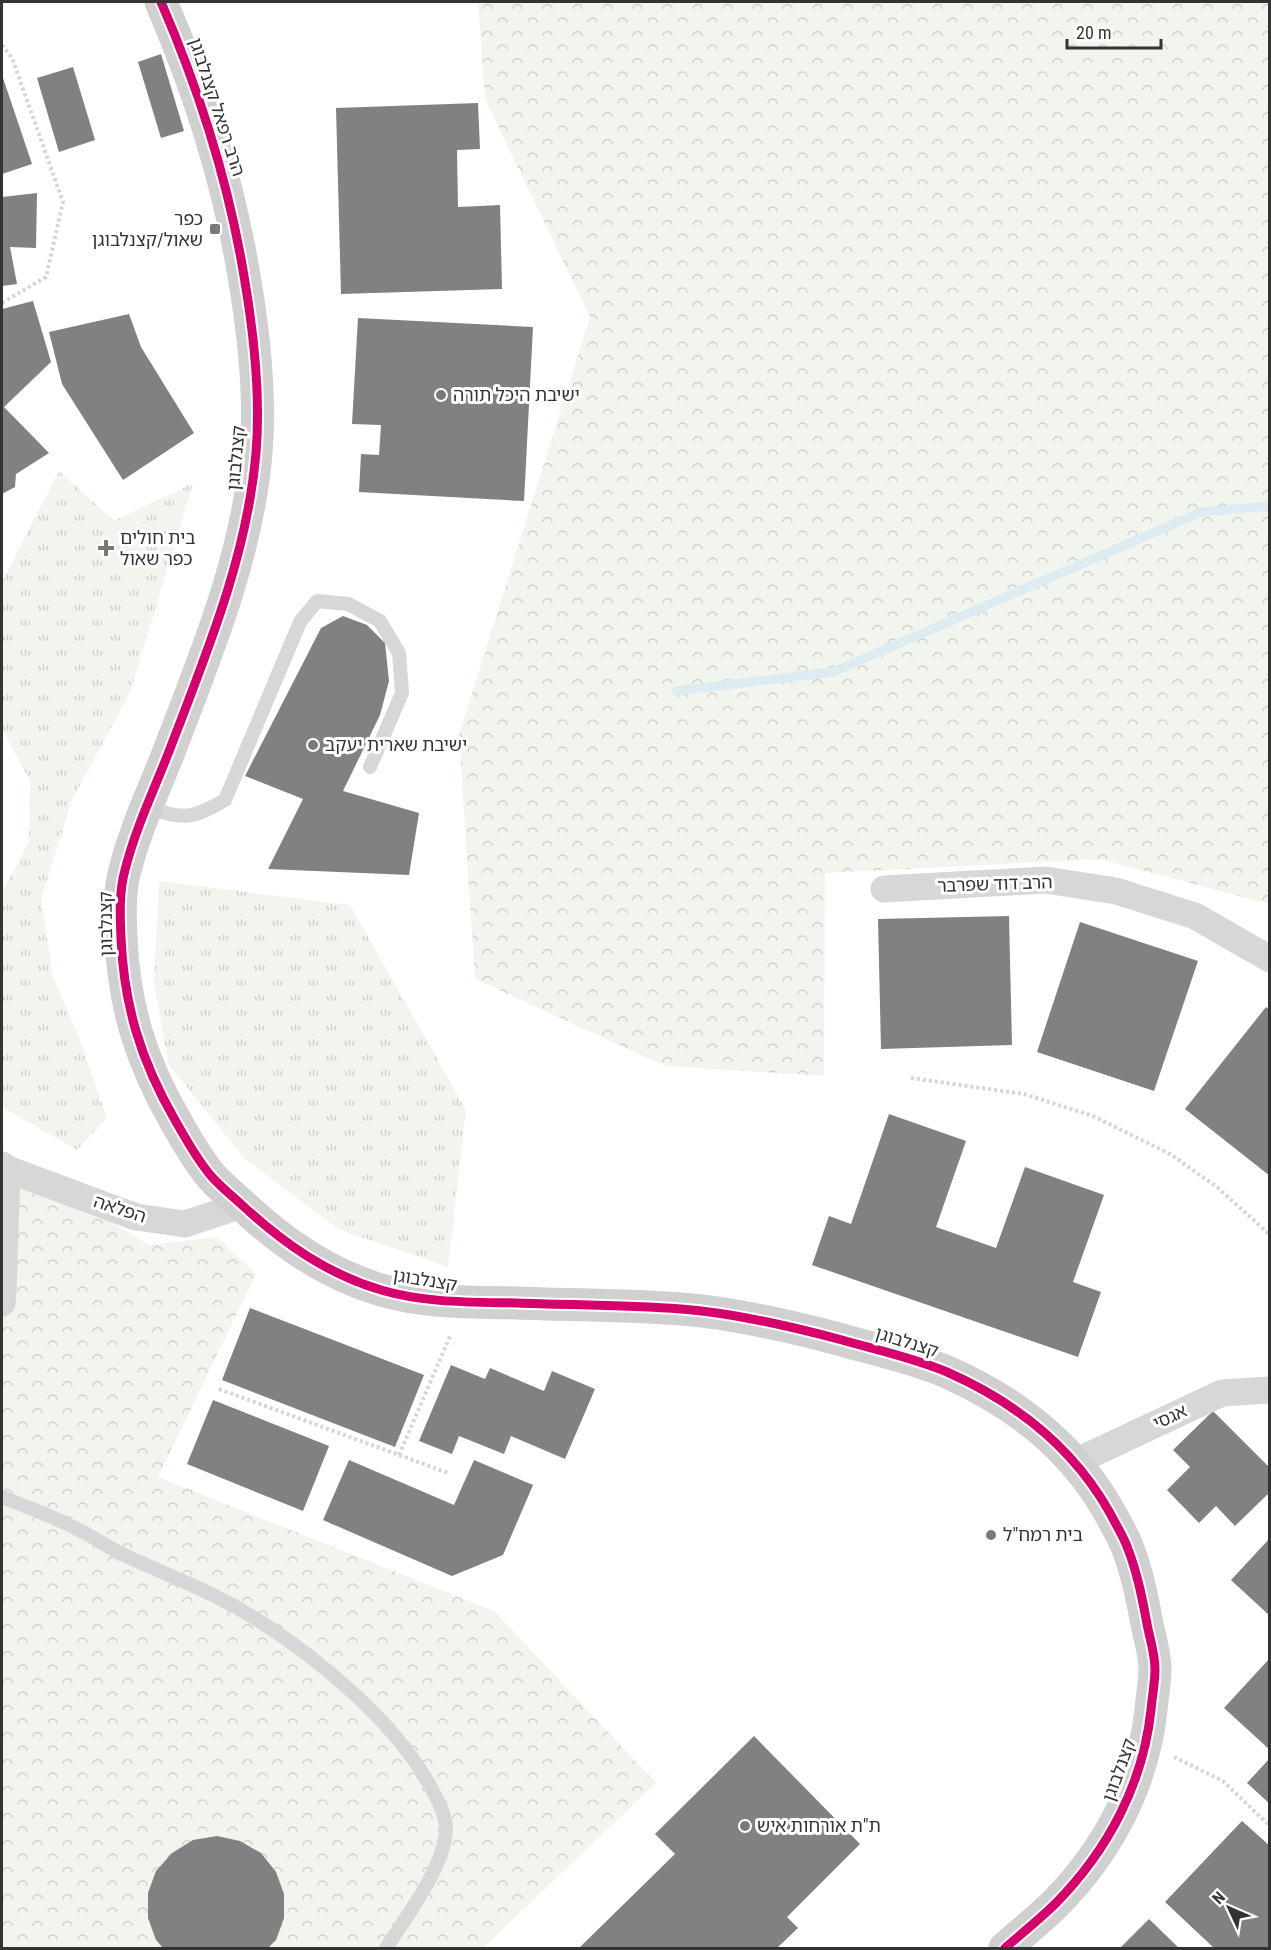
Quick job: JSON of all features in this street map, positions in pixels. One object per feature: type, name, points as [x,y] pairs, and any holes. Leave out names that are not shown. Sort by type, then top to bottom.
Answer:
[{"type":"street","name":"הרב רפאל קצנלבוגן","points":[[161,2],[182,51],[220,160],[236,225]]},
{"type":"street","name":"קצנלבוגן","points":[[236,225],[252,323],[257,375],[256,451],[244,534],[209,649],[123,875],[120,914],[122,951],[134,1028],[148,1066],[163,1099],[189,1145],[213,1177],[274,1234],[307,1257],[349,1279],[386,1292],[422,1299],[684,1309],[730,1315],[840,1340],[942,1370],[1008,1404],[1044,1430],[1075,1462],[1104,1502],[1127,1545],[1143,1599],[1155,1668],[1147,1743],[1130,1795],[1111,1833],[1086,1869],[1056,1904],[1005,1948]]},
{"type":"street","name":"הרב דוד שפרבר","points":[[884,889],[1046,880],[1116,891],[1195,916],[1269,959]]},
{"type":"street","name":"הפלאה","points":[[4,1167],[136,1217],[185,1224],[242,1205]]},
{"type":"street","points":[[2,1303],[4,1167]]},
{"type":"street","name":"אגסי","points":[[1075,1462],[1222,1393],[1269,1390]]},
{"type":"lane","points":[[147,807],[172,816],[201,814],[225,800],[300,622],[317,601],[348,604],[380,621],[399,653],[402,693],[370,766]]},
{"type":"lane","points":[[2,1497],[76,1528],[117,1551],[217,1597],[265,1625],[314,1661],[372,1710],[410,1752],[435,1792],[446,1827],[441,1851],[427,1884],[386,1948]]},
{"type":"path","points":[[2,45],[12,58],[63,202],[46,277],[2,303]]},
{"type":"path","points":[[911,1078],[1024,1094],[1093,1116],[1170,1154],[1216,1187],[1269,1235]]},
{"type":"path","points":[[399,1455],[464,1302]]},
{"type":"path","points":[[219,1389],[448,1473]]},
{"type":"path","points":[[1147,1743],[1223,1781],[1269,1826]]},
{"type":"green space","points":[[478,2],[1269,2],[1269,904],[1099,859],[825,873],[824,1076],[665,1066],[475,979],[459,735],[590,317],[485,99]]},
{"type":"green space","points":[[59,471],[114,521],[193,483],[130,693],[72,800],[41,899],[53,977],[80,1040],[107,1118],[77,1150],[2,1107],[2,893],[29,841],[30,781],[2,729],[2,582]]},
{"type":"green space","points":[[159,881],[350,905],[466,1110],[448,1267],[338,1229],[245,1159],[169,1065],[154,984]]},
{"type":"green space","points":[[2,1180],[87,1207],[149,1245],[217,1237],[256,1274],[158,1477],[494,1611],[656,1783],[483,1948],[2,1948]]},
{"type":"building","points":[[161,54],[184,131],[161,138],[138,62]]},
{"type":"building","points":[[73,67],[95,140],[59,152],[37,78]]},
{"type":"building","points":[[2,75],[32,164],[2,174]]},
{"type":"building","points":[[478,103],[480,149],[457,150],[458,207],[500,205],[502,289],[341,294],[336,108]]},
{"type":"building","points":[[37,193],[36,248],[10,247],[17,284],[2,286],[2,197]]},
{"type":"building","points":[[33,301],[51,362],[4,407],[49,453],[16,474],[15,487],[2,494],[2,309]]},
{"type":"building","points":[[129,314],[141,347],[194,433],[123,480],[62,384],[49,332]]},
{"type":"building","name":"ישיבת היכל תורה","points":[[358,318],[533,327],[524,501],[359,492],[361,454],[379,455],[381,425],[352,424]]},
{"type":"building","name":"ישיבת שארית יעקב","points":[[343,616],[367,625],[385,643],[389,681],[380,715],[343,791],[419,813],[409,875],[268,869],[303,799],[245,776],[321,628]]},
{"type":"building","points":[[1009,916],[1012,1045],[881,1049],[878,919]]},
{"type":"building","points":[[1080,922],[1198,961],[1154,1091],[1037,1052]]},
{"type":"building","points":[[1266,1007],[1270,1010],[1270,1176],[1185,1109]]},
{"type":"building","points":[[889,1114],[966,1141],[936,1227],[996,1248],[1025,1167],[1104,1195],[1073,1282],[1101,1292],[1078,1357],[812,1265],[829,1216],[851,1224]]},
{"type":"building","points":[[250,1308],[424,1375],[395,1447],[222,1380]]},
{"type":"building","points":[[451,1365],[485,1379],[490,1368],[544,1391],[552,1371],[595,1389],[565,1459],[511,1436],[504,1454],[459,1436],[452,1454],[419,1441]]},
{"type":"building","points":[[213,1400],[329,1446],[303,1511],[187,1464]]},
{"type":"building","points":[[1213,1411],[1270,1468],[1270,1492],[1235,1526],[1216,1506],[1199,1523],[1167,1490],[1190,1467],[1173,1450]]},
{"type":"building","points":[[349,1460],[454,1505],[474,1460],[533,1485],[503,1555],[452,1576],[323,1520]]},
{"type":"building","points":[[1270,1538],[1270,1616],[1231,1580]]},
{"type":"building","points":[[1270,1658],[1270,1750],[1224,1708]]},
{"type":"building","points":[[754,1736],[860,1844],[787,1917],[798,1928],[777,1948],[579,1948],[675,1854],[655,1834]]},
{"type":"building","points":[[1270,1758],[1270,1804],[1247,1783]]},
{"type":"building","points":[[1242,1821],[1270,1846],[1270,1948],[1214,1948],[1165,1902]]},
{"type":"building","points":[[217,1836],[240,1841],[261,1853],[276,1872],[284,1894],[284,1918],[276,1940],[268,1948],[163,1948],[156,1940],[148,1918],[148,1893],[156,1871],[172,1853],[193,1840]]},
{"type":"building","points":[[1149,1919],[1179,1948],[1120,1948]]},
{"type":"waterway","points":[[676,691],[833,672],[1201,512],[1270,506]]},
{"type":"cycle path","points":[[161,2],[200,103],[230,205],[251,320],[258,409],[251,492],[234,569],[210,644],[134,840],[122,886],[121,930],[126,987],[136,1032],[153,1076],[192,1149],[219,1184],[273,1232],[307,1256],[361,1283],[381,1290],[431,1300],[681,1309],[782,1325],[922,1362],[947,1372],[996,1397],[1019,1412],[1060,1447],[1095,1489],[1110,1513],[1132,1559],[1153,1649],[1154,1685],[1147,1737],[1140,1764],[1131,1790],[1107,1838],[1075,1883],[1005,1948]]},
{"type":"place","name":"כפר שאול/קצנלבוגן","points":[[215,229]]},
{"type":"place","name":"ישיבת היכל תורה","points":[[441,395]]},
{"type":"place","name":"בית חולים כפר שאול","points":[[106,548]]},
{"type":"place","name":"ישיבת שארית יעקב","points":[[313,745]]},
{"type":"place","name":"בית רמח\"ל","points":[[991,1535]]},
{"type":"place","name":"ת\"ת אורחות איש","points":[[745,1826]]}]
